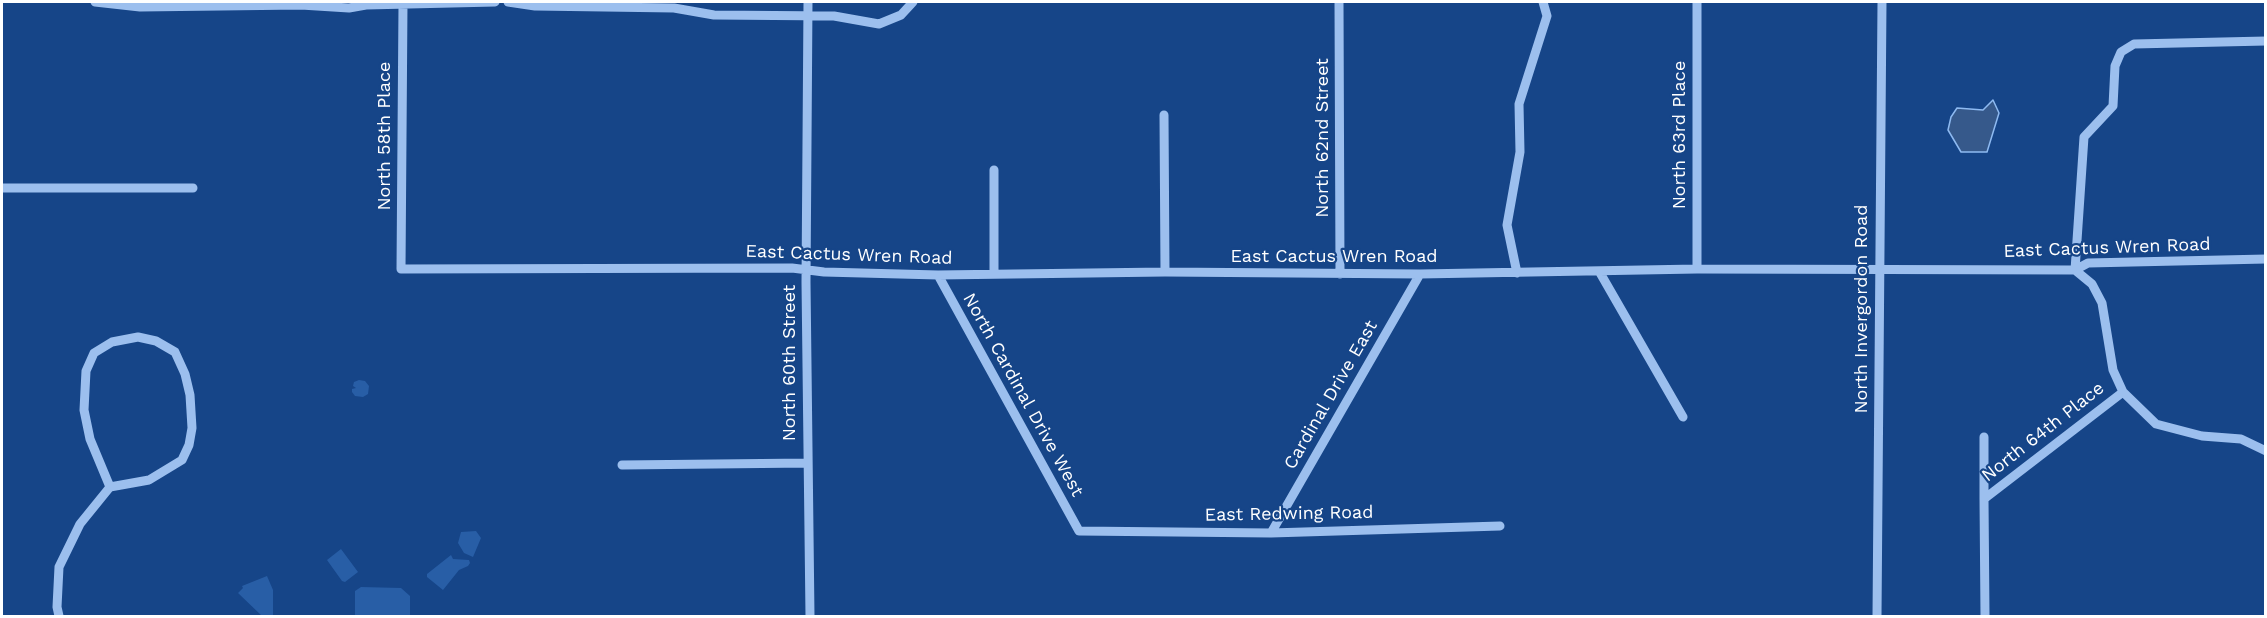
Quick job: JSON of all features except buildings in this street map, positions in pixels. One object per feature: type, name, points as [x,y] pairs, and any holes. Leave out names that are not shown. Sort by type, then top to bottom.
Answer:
[{"type":"street","points":[[95,2],[140,7],[271,4],[349,8],[366,5],[495,2]]},
{"type":"street","points":[[301,5],[315,2]]},
{"type":"street","points":[[353,2],[366,5]]},
{"type":"street","points":[[508,2],[522,2],[536,6],[674,8],[714,15],[834,16],[879,24],[901,15],[913,2]]},
{"type":"street","name":"North 60th Street","points":[[808,2],[806,270],[810,616]]},
{"type":"street","name":"North 62nd Street","points":[[1339,2],[1340,274]]},
{"type":"street","points":[[1517,273],[1508,225],[1520,152],[1519,104],[1547,16],[1543,2]]},
{"type":"street","name":"North 63rd Place","points":[[1697,2],[1697,269]]},
{"type":"street","name":"North Invergordon Road","points":[[1877,616],[1882,2]]},
{"type":"street","name":"North 58th Place","points":[[401,269],[403,4]]},
{"type":"street","points":[[2265,41],[2134,44],[2121,52],[2115,66],[2113,106],[2084,137],[2075,270],[2092,284],[2102,303],[2113,370],[2122,392],[2156,424],[2202,436],[2241,439],[2265,451]]},
{"type":"street","points":[[1164,115],[1165,272]]},
{"type":"street","points":[[994,170],[994,273]]},
{"type":"street","points":[[2,188],[193,188]]},
{"type":"street","name":"East Cactus Wren Road","points":[[401,269],[792,268],[824,272],[938,275],[1165,272],[1420,274],[1697,269],[2075,270],[2088,262],[2265,259]]},
{"type":"street","points":[[1599,271],[1683,417]]},
{"type":"street","name":"Cardinal Drive East","points":[[1272,533],[1420,274]]},
{"type":"street","name":"North Cardinal Drive West","points":[[938,275],[1079,531]]},
{"type":"street","points":[[59,616],[57,607],[59,567],[80,524],[110,488],[149,480],[182,460],[189,446],[192,428],[190,395],[185,374],[175,352],[156,341],[138,337],[112,342],[94,353],[86,371],[84,410],[90,439],[110,488]]},
{"type":"street","name":"North 64th Place","points":[[1984,499],[2122,392]]},
{"type":"street","name":"North 64th Place","points":[[1984,437],[1985,616]]},
{"type":"street","points":[[622,465],[808,463]]},
{"type":"street","name":"East Redwing Road","points":[[1079,531],[1272,533],[1500,526]]},
{"type":"shaded area","points":[[1993,100],[1999,113],[1987,152],[1961,152],[1948,130],[1951,117],[1957,108],[1983,110]]},
{"type":"shaded area","points":[[365,381],[369,386],[368,394],[363,397],[355,396],[352,392],[352,389],[356,388],[353,386],[354,382]]},
{"type":"shaded area","points":[[476,531],[481,538],[473,557],[464,553],[458,543],[461,532]]},
{"type":"shaded area","points":[[341,549],[358,572],[345,582],[327,560]]},
{"type":"shaded area","points":[[451,555],[453,559],[469,560],[470,563],[459,570],[443,590],[427,577],[427,574]]},
{"type":"shaded area","points":[[267,576],[273,590],[273,616],[262,616],[238,593],[243,588],[242,586]]},
{"type":"shaded area","points":[[361,587],[401,588],[410,596],[410,616],[355,616],[355,591]]}]
